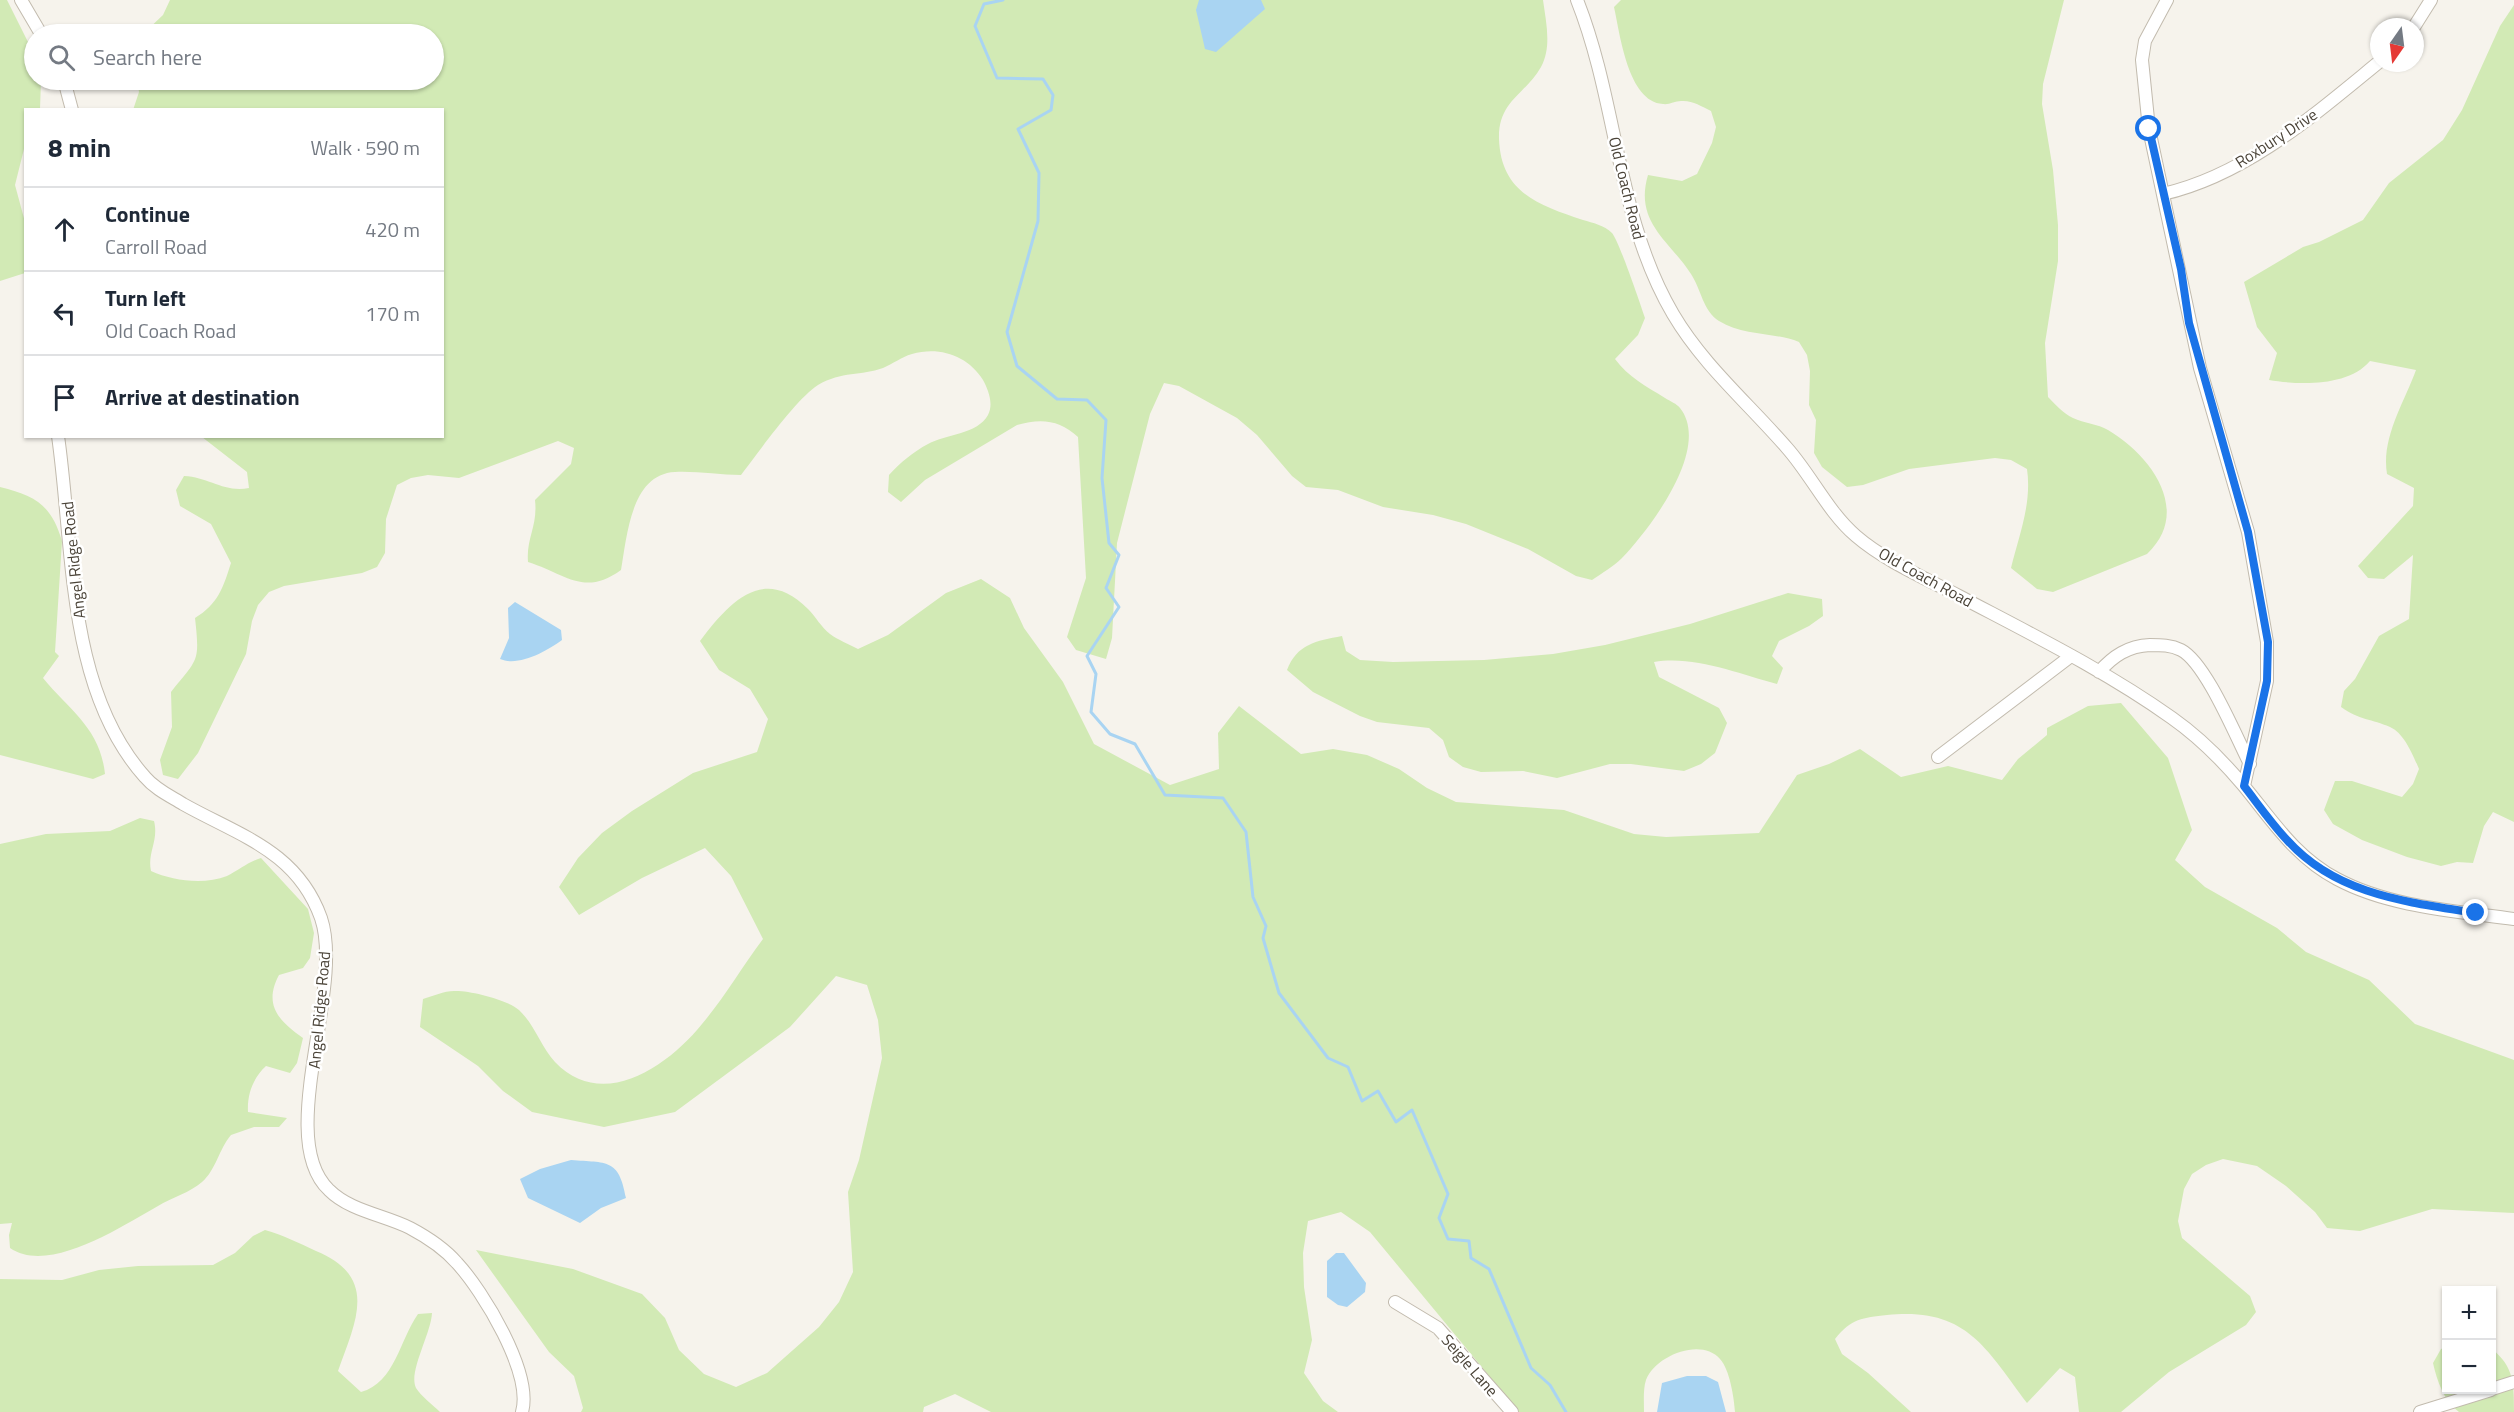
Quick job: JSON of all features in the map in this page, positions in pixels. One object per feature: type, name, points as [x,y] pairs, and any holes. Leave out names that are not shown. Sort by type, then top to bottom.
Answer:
[{"type":"street","points":[[21,0],[35,24]]},
{"type":"street","name":"Old Coach Road","points":[[1577,0],[1599,65],[1631,218],[1648,264],[1673,314],[1695,346],[1737,397],[1787,448],[1855,535],[1899,563],[2072,656],[2172,718],[2208,746],[2244,786],[2286,840],[2302,855],[2339,880],[2398,900],[2514,919]]},
{"type":"street","points":[[2167,0],[2145,41],[2142,60],[2149,129],[2181,269],[2194,345],[2248,532],[2268,642],[2267,678],[2244,786]]},
{"type":"street","points":[[2420,18],[2431,0]]},
{"type":"street","name":"Roxbury Drive","points":[[2163,194],[2193,187],[2247,159],[2294,130],[2370,69]]},
{"type":"street","points":[[67,90],[71,108]]},
{"type":"street","name":"Angel Ridge Road","points":[[58,438],[77,616],[104,714],[127,754],[146,778],[164,794],[264,847],[293,869],[308,888],[322,921],[326,956],[307,1131],[310,1161],[329,1190],[357,1207],[408,1227],[444,1250],[460,1265],[492,1313],[516,1363],[524,1405],[522,1412]]},
{"type":"street","points":[[2099,672],[2112,657],[2139,645],[2168,645],[2183,651],[2212,688],[2250,764]]},
{"type":"street","points":[[1938,757],[2072,656]]},
{"type":"street","name":"Seigle Lane","points":[[1395,1302],[1438,1328],[1512,1412]]},
{"type":"street","points":[[2496,1387],[2514,1382]]},
{"type":"street","points":[[2420,1412],[2476,1394]]},
{"type":"green space","points":[[0,0],[7,0],[24,34],[24,90],[41,90],[40,108],[24,108],[24,149],[15,185],[24,218],[24,273],[0,281]]},
{"type":"green space","points":[[170,0],[1543,0],[1547,34],[1544,59],[1535,77],[1514,99],[1503,116],[1499,139],[1501,157],[1507,172],[1525,194],[1552,209],[1602,226],[1609,230],[1615,238],[1645,318],[1638,335],[1615,359],[1632,376],[1680,408],[1688,425],[1688,444],[1683,466],[1661,509],[1634,545],[1622,558],[1592,580],[1576,576],[1528,549],[1466,524],[1433,515],[1383,507],[1338,490],[1306,487],[1292,476],[1257,435],[1237,418],[1179,386],[1164,383],[1150,414],[1117,543],[1112,638],[1106,659],[1076,650],[1067,637],[1086,578],[1078,437],[1071,431],[1057,424],[1042,421],[1017,425],[925,480],[901,502],[888,492],[889,475],[907,458],[935,441],[977,426],[990,411],[990,397],[987,388],[970,365],[943,352],[922,352],[908,355],[883,368],[835,378],[818,385],[788,414],[741,475],[675,472],[660,475],[649,483],[634,509],[621,570],[596,582],[575,581],[528,562],[535,517],[535,500],[571,464],[574,448],[558,441],[459,478],[428,475],[411,478],[397,485],[386,519],[385,553],[377,567],[362,573],[284,586],[269,592],[258,605],[252,621],[246,654],[198,753],[178,779],[163,775],[160,760],[172,727],[171,692],[195,659],[197,644],[195,618],[203,613],[219,595],[231,563],[211,524],[180,506],[176,490],[184,476],[224,487],[249,488],[247,472],[203,438],[444,438],[444,108],[134,108],[139,90],[444,90],[444,24],[154,24],[163,15]]},
{"type":"green space","points":[[1621,0],[2064,0],[2043,84],[2042,104],[2053,170],[2058,225],[2058,261],[2045,343],[2048,397],[2070,416],[2104,428],[2124,441],[2152,470],[2161,486],[2166,503],[2166,521],[2160,538],[2147,554],[2053,592],[2037,589],[2011,568],[2028,495],[2027,469],[2011,460],[1995,458],[1909,469],[1863,485],[1847,487],[1822,467],[1814,453],[1816,420],[1809,405],[1810,371],[1807,355],[1799,342],[1748,332],[1728,326],[1714,317],[1709,312],[1691,274],[1650,218],[1645,191],[1648,175],[1682,181],[1697,174],[1712,143],[1716,127],[1711,111],[1700,105],[1685,101],[1663,104],[1651,100],[1641,92],[1628,65],[1619,33],[1614,7]]},
{"type":"green space","points":[[2514,5],[2514,822],[2493,812],[2484,826],[2473,863],[2457,862],[2441,866],[2407,857],[2362,840],[2333,824],[2324,810],[2335,781],[2352,781],[2402,797],[2413,784],[2419,769],[2408,745],[2395,730],[2341,707],[2344,691],[2355,679],[2379,636],[2409,619],[2413,555],[2384,579],[2368,578],[2358,566],[2413,506],[2414,488],[2387,474],[2386,461],[2390,434],[2416,370],[2370,361],[2349,376],[2336,380],[2294,383],[2269,380],[2277,353],[2257,327],[2244,282],[2303,247],[2319,242],[2363,220],[2389,183],[2443,140],[2462,110],[2500,26]]},
{"type":"green space","points":[[0,487],[32,498],[47,510],[58,528],[62,541],[55,652],[59,656],[43,678],[83,722],[97,744],[105,774],[93,779],[0,755]]},
{"type":"green space","points":[[981,579],[1010,598],[1024,628],[1063,682],[1094,744],[1170,785],[1219,769],[1218,733],[1239,706],[1301,754],[1333,749],[1367,755],[1399,769],[1427,788],[1456,802],[1564,810],[1634,834],[1666,837],[1759,833],[1797,775],[1829,764],[1860,749],[1901,777],[1948,766],[2002,780],[2018,759],[2047,735],[2047,728],[2088,706],[2121,703],[2168,758],[2192,830],[2175,860],[2205,887],[2277,928],[2306,952],[2369,980],[2415,1024],[2514,1060],[2514,1213],[2432,1209],[2360,1231],[2327,1228],[2315,1212],[2286,1186],[2257,1166],[2223,1159],[2206,1165],[2192,1174],[2184,1189],[2178,1221],[2182,1238],[2250,1296],[2256,1312],[2246,1325],[2169,1372],[2121,1412],[2079,1412],[2075,1377],[2060,1368],[2027,1403],[1999,1364],[1971,1335],[1955,1325],[1936,1318],[1914,1314],[1887,1315],[1858,1320],[1835,1339],[1842,1354],[1868,1373],[1911,1412],[1735,1412],[1731,1384],[1720,1359],[1712,1353],[1691,1350],[1668,1357],[1651,1371],[1645,1384],[1644,1412],[1519,1412],[1370,1232],[1341,1212],[1308,1221],[1303,1253],[1304,1287],[1312,1340],[1304,1373],[1323,1401],[1338,1412],[991,1412],[955,1394],[924,1407],[923,1412],[581,1412],[583,1408],[574,1376],[549,1352],[476,1250],[573,1269],[642,1294],[665,1318],[679,1350],[704,1374],[736,1387],[767,1373],[819,1327],[839,1302],[853,1272],[848,1192],[859,1160],[882,1058],[878,1020],[867,985],[836,976],[790,1027],[675,1112],[604,1127],[532,1112],[503,1091],[478,1066],[420,1027],[423,999],[446,992],[461,991],[488,996],[514,1006],[529,1022],[555,1062],[574,1076],[593,1083],[614,1083],[634,1078],[671,1055],[688,1040],[710,1014],[763,939],[731,876],[705,848],[642,878],[579,915],[559,887],[578,858],[602,833],[632,811],[693,773],[757,752],[768,719],[750,689],[719,670],[700,641],[735,602],[762,589],[776,590],[792,596],[808,609],[830,634],[858,649],[888,635],[946,593]]},
{"type":"green space","points":[[1788,593],[1822,599],[1823,616],[1779,641],[1772,656],[1783,668],[1777,684],[1700,663],[1654,662],[1659,677],[1719,708],[1727,723],[1715,753],[1701,764],[1684,771],[1631,764],[1610,764],[1557,778],[1523,771],[1481,772],[1463,767],[1449,757],[1443,740],[1429,728],[1377,722],[1360,716],[1313,692],[1287,670],[1296,654],[1308,645],[1342,636],[1346,651],[1360,660],[1393,662],[1484,660],[1553,654],[1605,645],[1690,624]]},
{"type":"green space","points":[[140,818],[154,821],[155,835],[150,858],[151,871],[179,879],[199,881],[218,879],[261,858],[308,909],[314,933],[310,958],[303,968],[279,975],[273,995],[273,1004],[281,1019],[303,1038],[297,1063],[290,1073],[266,1066],[254,1081],[249,1099],[248,1112],[287,1118],[279,1127],[254,1127],[231,1135],[211,1172],[202,1182],[106,1235],[64,1252],[45,1256],[26,1255],[10,1248],[9,1235],[12,1223],[0,1224],[0,844],[46,834],[110,831]]},
{"type":"green space","points":[[265,1230],[316,1251],[336,1262],[349,1274],[355,1287],[356,1318],[338,1371],[361,1392],[382,1380],[396,1359],[418,1314],[432,1313],[414,1381],[418,1391],[440,1412],[0,1412],[0,1279],[62,1280],[99,1270],[138,1266],[213,1265],[235,1253],[253,1236]]},
{"type":"green space","points":[[2442,1349],[2442,1390],[2433,1363]]},
{"type":"green space","points":[[2496,1353],[2505,1362],[2509,1369],[2514,1392],[2514,1412],[2459,1412],[2444,1394],[2496,1394]]},
{"type":"water","points":[[1199,0],[1261,0],[1265,9],[1216,52],[1205,49],[1196,10]]},
{"type":"water","points":[[515,602],[561,630],[562,640],[541,653],[524,659],[508,661],[500,659],[509,638],[508,608]]},
{"type":"water","points":[[571,1160],[602,1163],[615,1169],[620,1176],[626,1198],[601,1208],[580,1223],[528,1198],[520,1179],[540,1169]]},
{"type":"water","points":[[1336,1253],[1344,1253],[1366,1283],[1365,1292],[1347,1307],[1338,1305],[1327,1297],[1327,1261]]},
{"type":"water","points":[[1687,1376],[1706,1376],[1718,1382],[1726,1412],[1657,1412],[1662,1383]]},
{"type":"waterway","points":[[1003,0],[984,4],[975,26],[997,78],[1043,79],[1053,95],[1051,110],[1018,129],[1039,173],[1038,221],[1007,332],[1017,366],[1057,399],[1087,400],[1106,420],[1102,478],[1109,543],[1119,555],[1106,588],[1119,607],[1087,656],[1096,674],[1091,712],[1110,734],[1135,744],[1165,795],[1223,798],[1246,832],[1253,897],[1266,926],[1263,938],[1279,993],[1328,1058],[1348,1067],[1362,1101],[1378,1091],[1396,1122],[1412,1110],[1448,1194],[1439,1218],[1448,1239],[1469,1241],[1471,1258],[1489,1269],[1531,1368],[1550,1385],[1566,1412]]},
{"type":"route","points":[[2149,129],[2181,269],[2189,323],[2200,368],[2248,532],[2268,642],[2267,681],[2263,708],[2244,786],[2286,840],[2302,855],[2339,880],[2398,900],[2476,913]]}]
